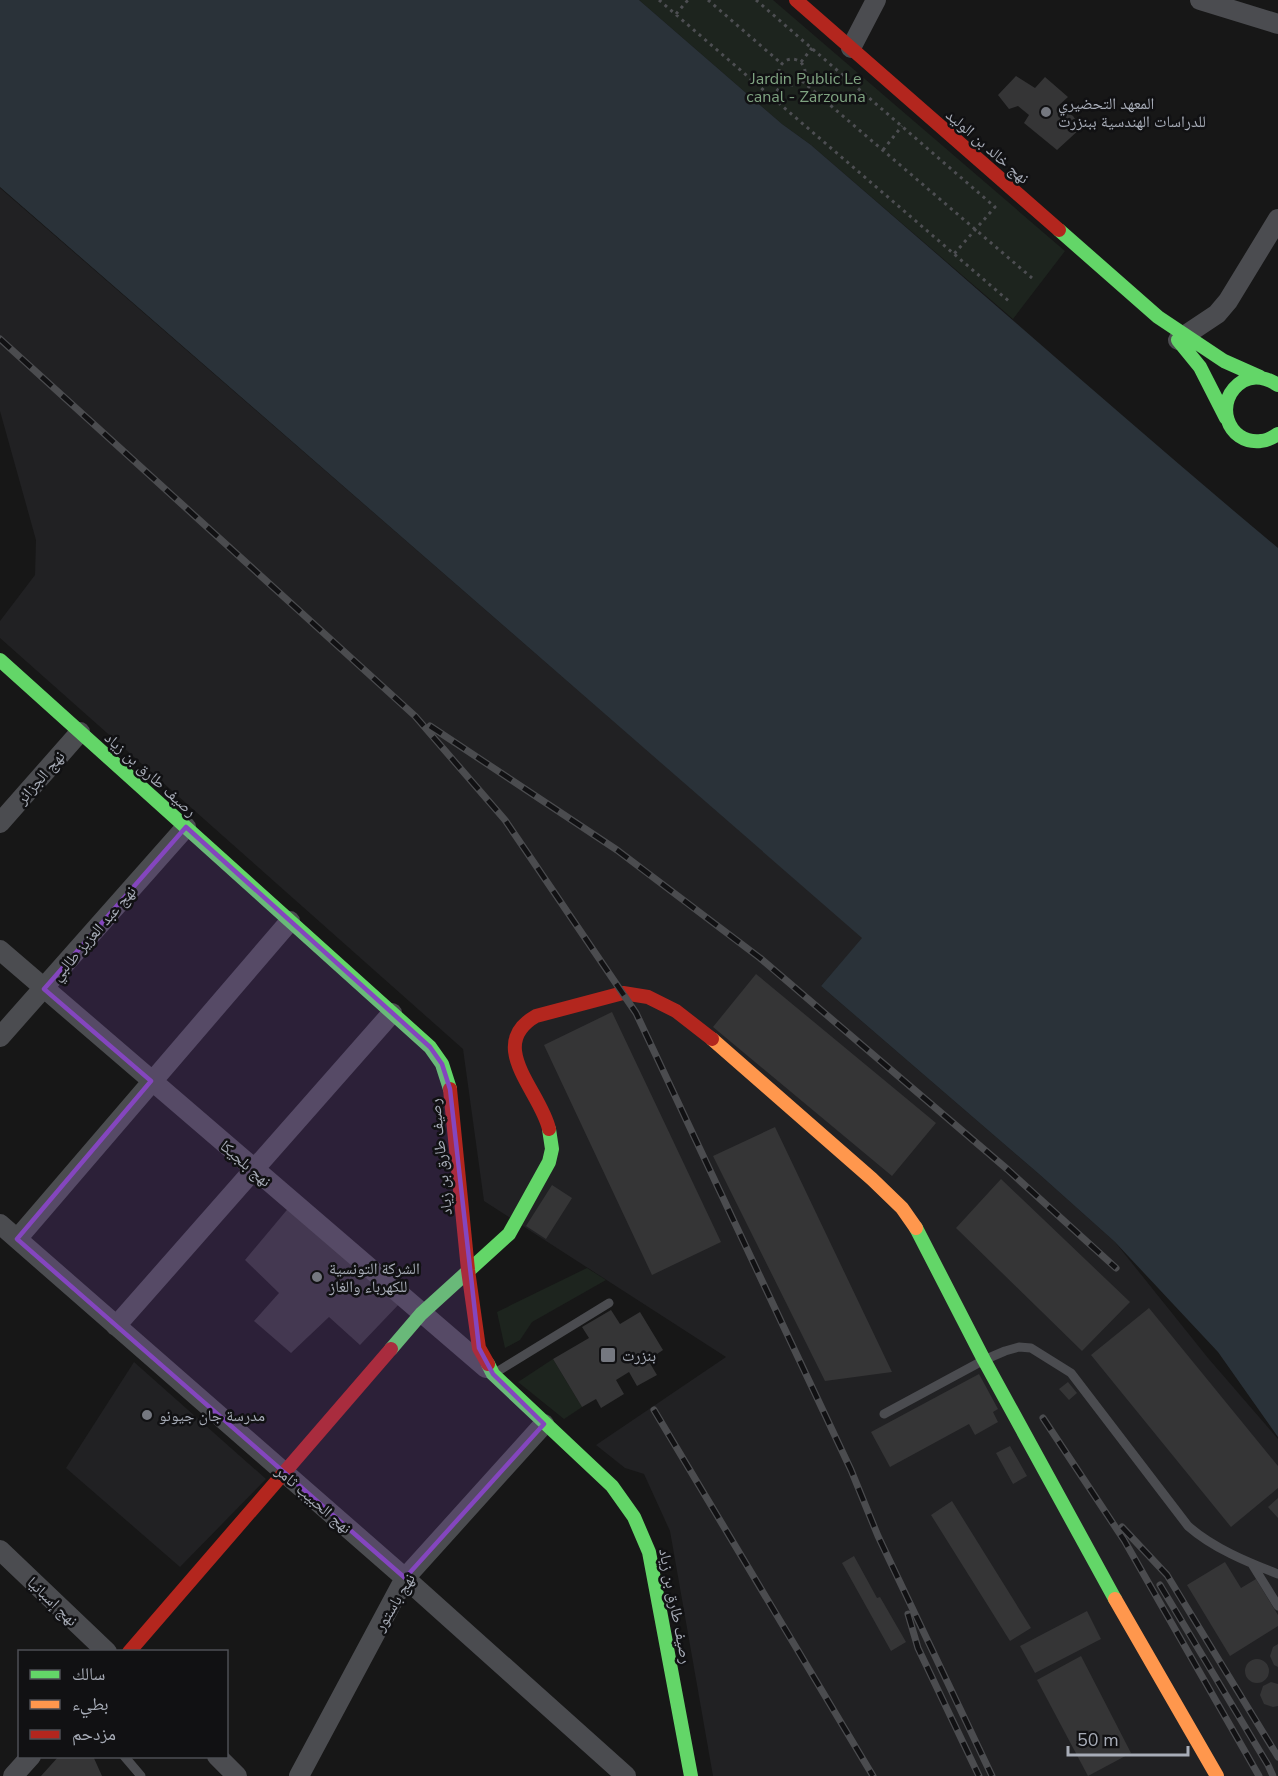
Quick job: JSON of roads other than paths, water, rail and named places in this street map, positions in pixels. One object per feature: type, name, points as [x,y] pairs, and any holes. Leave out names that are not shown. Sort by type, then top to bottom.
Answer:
[{"type":"street","name":"نهج خالد بن الوليد","points":[[796,0],[1181,337],[1224,361],[1277,383]]},
{"type":"street","points":[[851,48],[876,0]]},
{"type":"street","points":[[1200,0],[1278,24]]},
{"type":"street","points":[[1181,337],[1216,314],[1228,302],[1278,219]]},
{"type":"street","name":"نهج خالد بن الوليد","points":[[1181,337],[1200,367],[1230,428],[1245,440],[1255,442],[1265,441],[1278,434]]},
{"type":"street","points":[[1226,418],[1227,398],[1232,389],[1240,382],[1260,377]]},
{"type":"street","name":"رصيف طارق بن زياد","points":[[0,660],[392,1013],[429,1047],[442,1064],[450,1089],[468,1270],[480,1348],[493,1374],[612,1486],[626,1502],[644,1535],[692,1776]]},
{"type":"street","name":"نهج الجزائر","points":[[0,823],[80,732]]},
{"type":"street","name":"نهج عبد العزيز طالبي","points":[[0,1038],[186,827]]},
{"type":"street","points":[[16,1239],[290,921]]},
{"type":"street","name":"نهج بلجيكا","points":[[0,950],[493,1374]]},
{"type":"street","points":[[131,1650],[421,1314],[513,1228],[549,1162],[552,1149],[548,1125],[514,1055],[517,1033],[523,1024],[543,1013],[623,993],[648,997],[676,1011],[708,1035],[902,1208],[920,1234],[984,1360],[1089,1553],[1217,1776]]},
{"type":"street","points":[[116,1326],[392,1013]]},
{"type":"street","name":"نهج الحبيب ثامر","points":[[0,1224],[405,1578],[626,1776]]},
{"type":"street","name":"نهج باستور","points":[[299,1776],[405,1578],[544,1424]]},
{"type":"street","name":"نهج إسبانيا","points":[[0,1550],[104,1650]]},
{"type":"street","points":[[13,1776],[29,1758]]},
{"type":"street","points":[[219,1758],[237,1776]]},
{"type":"lane","points":[[493,1374],[609,1304]]},
{"type":"lane","points":[[884,1414],[1005,1350],[1019,1347],[1031,1348],[1071,1373],[1188,1526],[1196,1533],[1252,1564],[1278,1574]]},
{"type":"lane","points":[[1252,1564],[1278,1606]]},
{"type":"lane","points":[[126,1758],[141,1776]]},
{"type":"railway","points":[[0,339],[415,716],[505,820],[636,1013],[851,1470],[878,1536],[992,1776]]},
{"type":"railway","points":[[430,726],[617,850],[760,958],[1007,1169],[1116,1268]]},
{"type":"railway","points":[[654,1410],[873,1776]]},
{"type":"railway","points":[[1043,1418],[1124,1540],[1259,1776]]},
{"type":"railway","points":[[1122,1527],[1167,1575],[1278,1757]]},
{"type":"railway","points":[[1160,1585],[1273,1776]]},
{"type":"railway","points":[[908,1614],[918,1648],[979,1776]]},
{"type":"place","name":"المعهد التحضيري للدراسات الهندسية ببنزرت","points":[[1046,112]]},
{"type":"place","name":"الشركة التونسية للكهرباء والغاز","points":[[317,1277]]},
{"type":"place","name":"بنزرت","points":[[608,1355]]},
{"type":"place","name":"مدرسة جان جيونو","points":[[147,1415]]},
{"type":"park label","name":"Jardin Public Le canal - Zarzouna","points":[[806,87]]}]
